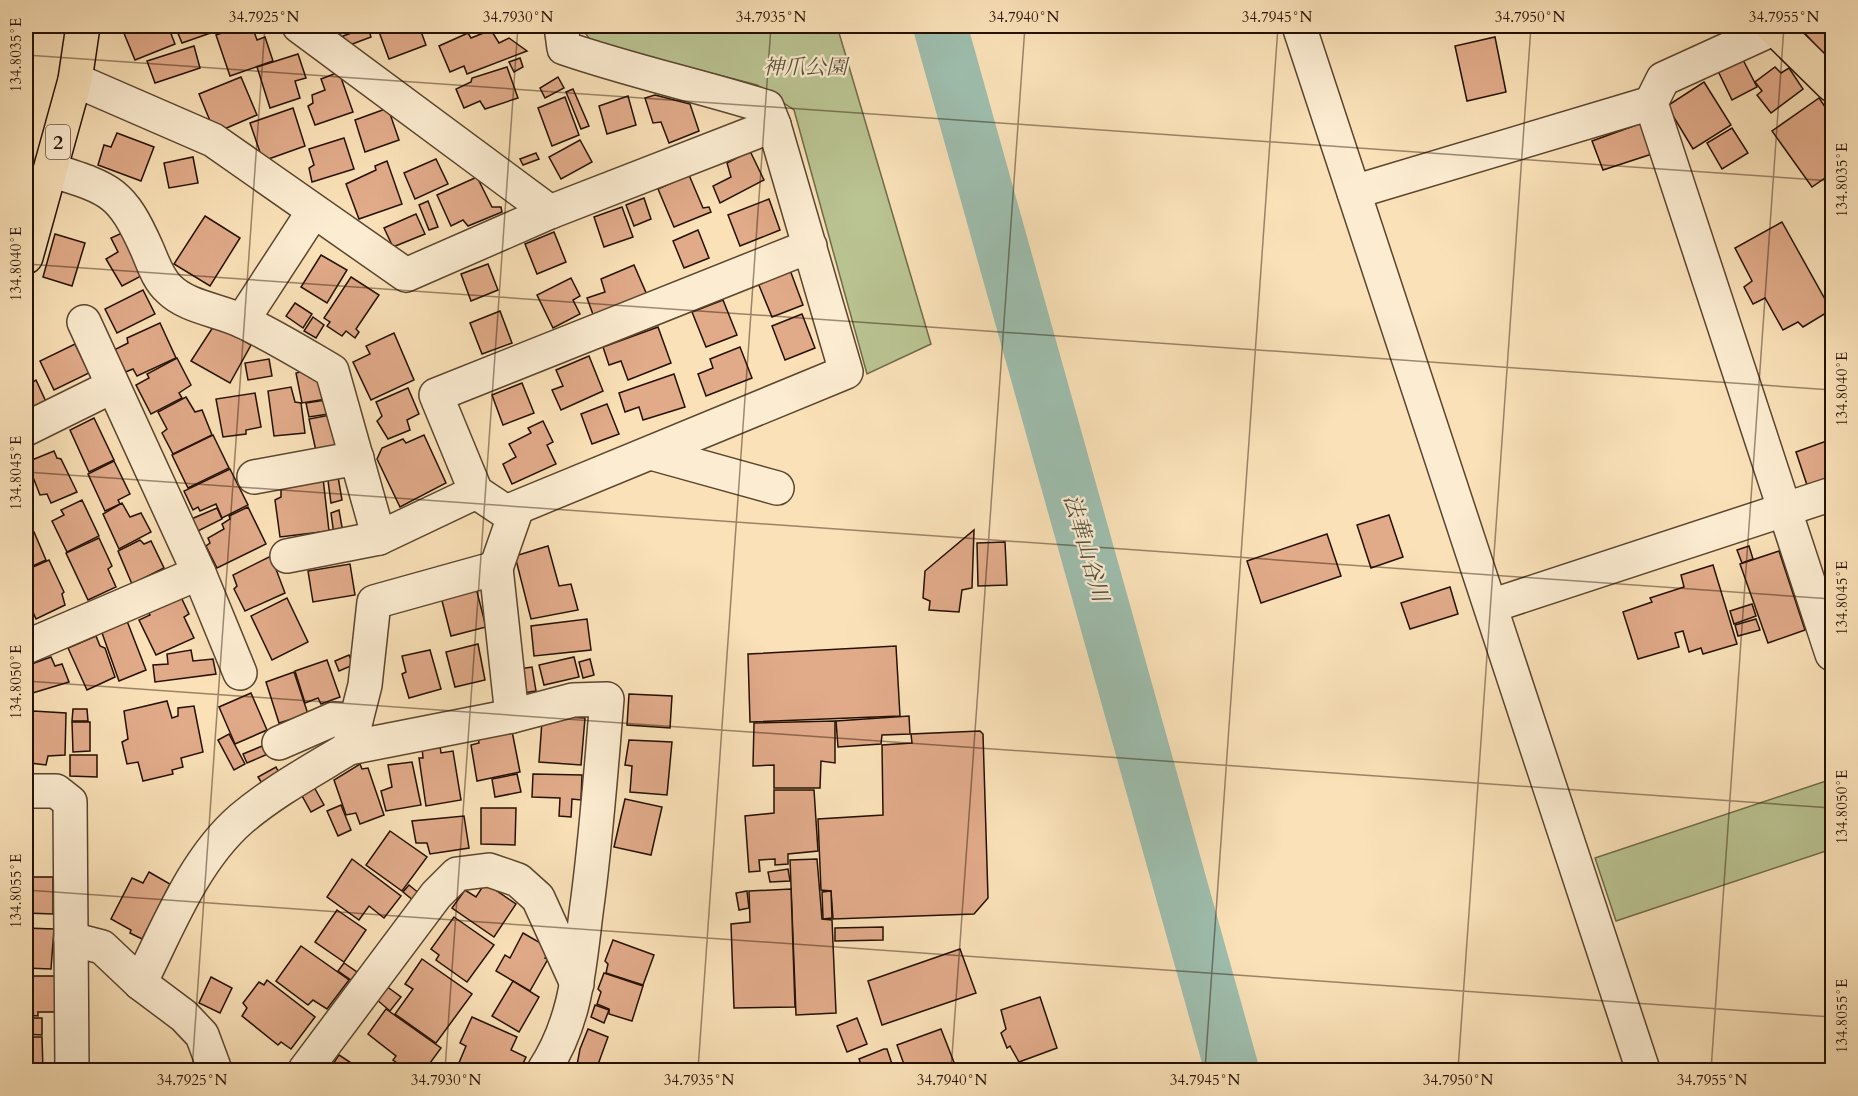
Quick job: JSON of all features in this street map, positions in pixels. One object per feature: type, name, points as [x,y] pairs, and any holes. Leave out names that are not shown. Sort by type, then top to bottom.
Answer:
[{"type":"main road","name":"2","points":[[26,257],[75,80],[83,26]]},
{"type":"main road","points":[[1774,27],[1833,85]]},
{"type":"street","points":[[299,26],[550,212]]},
{"type":"street","points":[[561,26],[564,48],[616,66],[690,84],[767,107],[774,124],[810,246],[846,372],[506,512],[476,492],[436,395],[810,246]]},
{"type":"street","points":[[1299,26],[1643,1071]]},
{"type":"street","points":[[1774,27],[1663,79],[1651,103],[1833,654]]},
{"type":"street","points":[[75,80],[213,140],[406,275],[550,212],[774,124]]},
{"type":"street","points":[[1354,192],[1651,103]]},
{"type":"street","points":[[51,170],[94,183],[120,200],[129,211],[160,279],[170,291],[205,309],[242,321],[332,371],[380,538]]},
{"type":"street","points":[[242,321],[313,212]]},
{"type":"street","points":[[84,322],[199,573],[240,673]]},
{"type":"street","points":[[26,429],[113,386]]},
{"type":"street","points":[[651,453],[777,488]]},
{"type":"street","points":[[254,477],[357,458]]},
{"type":"street","points":[[286,556],[380,538],[476,492]]},
{"type":"street","points":[[1491,606],[1833,494]]},
{"type":"street","points":[[512,716],[496,568],[517,508]]},
{"type":"street","points":[[353,734],[365,685],[374,602],[496,568]]},
{"type":"street","points":[[26,646],[199,573]]},
{"type":"street","points":[[140,983],[184,898],[219,843],[241,820],[353,734],[512,716],[573,700],[607,699],[591,875],[577,984],[570,1018],[544,1071]]},
{"type":"street","points":[[279,743],[334,719],[353,734]]},
{"type":"street","points":[[26,791],[56,791],[70,802],[72,1071]]},
{"type":"street","points":[[305,1071],[436,895],[457,874],[489,870],[518,880],[538,898],[577,984]]},
{"type":"street","points":[[71,939],[102,946],[140,983],[184,1016],[202,1035],[215,1071]]},
{"type":"green space","name":"神爪公園","points":[[580,26],[837,26],[931,344],[867,374],[794,110],[757,85],[592,42]]},
{"type":"green space","points":[[1832,779],[1832,849],[1616,921],[1595,858]]},
{"type":"building","points":[[121,26],[168,26],[175,44],[135,60]]},
{"type":"building","points":[[175,26],[217,26],[219,30],[182,43]]},
{"type":"building","points":[[242,26],[252,26],[257,40],[265,37],[273,61],[230,76],[216,35]]},
{"type":"building","points":[[337,26],[359,26],[340,34]]},
{"type":"building","points":[[388,26],[419,26],[426,45],[389,59],[378,29]]},
{"type":"building","points":[[1798,26],[1832,26],[1829,35],[1832,39],[1832,63]]},
{"type":"building","points":[[368,27],[371,37],[347,46],[343,36]]},
{"type":"building","points":[[491,30],[499,43],[509,38],[527,51],[467,74],[464,66],[450,72],[439,46],[468,33],[471,38]]},
{"type":"building","points":[[1495,37],[1506,92],[1467,101],[1455,46]]},
{"type":"building","points":[[194,46],[200,68],[155,83],[147,61]]},
{"type":"building","points":[[298,54],[306,78],[295,81],[300,98],[270,108],[257,67]]},
{"type":"building","points":[[520,58],[523,67],[514,72],[509,62]]},
{"type":"building","points":[[1742,58],[1757,87],[1732,100],[1718,71]]},
{"type":"building","points":[[507,67],[518,98],[485,109],[480,101],[464,108],[456,89],[471,82],[472,78]]},
{"type":"building","points":[[1775,67],[1781,73],[1789,68],[1803,89],[1771,113],[1757,95],[1762,91],[1755,82]]},
{"type":"building","points":[[339,72],[353,112],[315,125],[308,106],[313,103],[312,95],[325,90],[321,79]]},
{"type":"building","points":[[241,77],[257,115],[215,133],[199,94]]},
{"type":"building","points":[[558,77],[564,88],[545,98],[540,88]]},
{"type":"building","points":[[1704,82],[1731,125],[1693,149],[1667,106]]},
{"type":"building","points":[[573,89],[589,126],[581,129],[566,92]]},
{"type":"building","points":[[655,95],[690,104],[699,131],[669,143],[661,122],[653,123],[645,98]]},
{"type":"building","points":[[628,96],[636,125],[607,134],[599,106]]},
{"type":"building","points":[[565,97],[579,135],[552,146],[538,108]]},
{"type":"building","points":[[1819,98],[1832,117],[1832,173],[1812,187],[1772,131]]},
{"type":"building","points":[[293,108],[305,146],[263,161],[250,123]]},
{"type":"building","points":[[388,108],[399,140],[365,152],[355,120]]},
{"type":"building","points":[[1642,123],[1652,154],[1603,170],[1592,141]]},
{"type":"building","points":[[1732,128],[1748,153],[1722,169],[1707,143]]},
{"type":"building","points":[[117,133],[154,147],[141,181],[98,165],[104,145],[111,147]]},
{"type":"building","points":[[344,138],[354,169],[312,182],[309,168],[314,165],[309,149]]},
{"type":"building","points":[[580,140],[592,162],[561,179],[549,157]]},
{"type":"building","points":[[750,151],[764,180],[720,203],[713,186],[731,177],[727,163]]},
{"type":"building","points":[[536,153],[539,159],[523,165],[520,159]]},
{"type":"building","points":[[193,157],[198,183],[169,188],[164,163]]},
{"type":"building","points":[[436,159],[448,184],[415,199],[404,173]]},
{"type":"building","points":[[387,161],[402,204],[359,219],[346,184],[376,170],[375,166]]},
{"type":"building","points":[[689,175],[703,208],[709,207],[711,212],[674,227],[658,189]]},
{"type":"building","points":[[477,177],[492,207],[501,207],[502,212],[468,226],[463,220],[451,226],[437,195]]},
{"type":"building","points":[[644,198],[651,219],[634,226],[626,205]]},
{"type":"building","points":[[769,199],[780,230],[740,246],[728,215]]},
{"type":"building","points":[[428,201],[438,227],[429,230],[419,205]]},
{"type":"building","points":[[622,207],[633,237],[604,247],[594,217]]},
{"type":"building","points":[[416,214],[425,234],[393,247],[384,228]]},
{"type":"building","points":[[205,216],[240,238],[210,286],[174,264]]},
{"type":"building","points":[[1782,222],[1831,310],[1803,327],[1798,322],[1783,330],[1765,298],[1753,304],[1744,287],[1752,281],[1735,248]]},
{"type":"building","points":[[698,230],[709,258],[684,268],[673,241]]},
{"type":"building","points":[[554,232],[566,262],[537,274],[525,244]]},
{"type":"building","points":[[122,233],[145,274],[122,286],[106,259],[118,252],[111,238]]},
{"type":"building","points":[[55,234],[85,243],[72,286],[43,277]]},
{"type":"building","points":[[321,255],[347,270],[327,303],[301,287]]},
{"type":"building","points":[[488,264],[498,290],[471,301],[461,274]]},
{"type":"building","points":[[634,265],[647,295],[595,320],[587,298],[605,292],[601,279]]},
{"type":"building","points":[[790,270],[803,305],[772,317],[758,283]]},
{"type":"building","points":[[351,277],[379,295],[356,329],[359,332],[355,338],[346,331],[342,336],[327,326],[330,322],[324,318]]},
{"type":"building","points":[[571,278],[580,296],[573,300],[580,314],[553,328],[537,295]]},
{"type":"building","points":[[143,290],[155,314],[117,333],[105,309]]},
{"type":"building","points":[[723,300],[737,335],[706,347],[692,312]]},
{"type":"building","points":[[295,303],[312,314],[303,328],[286,316]]},
{"type":"building","points":[[500,311],[512,343],[482,354],[470,323]]},
{"type":"building","points":[[802,314],[815,348],[785,360],[772,326]]},
{"type":"building","points":[[313,317],[324,325],[316,338],[304,331]]},
{"type":"building","points":[[160,323],[176,358],[137,376],[133,369],[123,373],[114,350],[128,343],[127,338]]},
{"type":"building","points":[[215,324],[251,345],[230,383],[191,361]]},
{"type":"building","points":[[658,327],[671,363],[628,380],[621,361],[609,365],[603,347]]},
{"type":"building","points":[[394,333],[414,380],[371,400],[353,362],[370,354],[366,346]]},
{"type":"building","points":[[75,344],[89,373],[54,390],[40,361]]},
{"type":"building","points":[[740,347],[752,378],[706,396],[698,374],[713,368],[710,359]]},
{"type":"building","points":[[589,356],[603,391],[561,410],[552,390],[563,386],[556,370]]},
{"type":"building","points":[[177,358],[191,385],[179,393],[182,398],[151,414],[136,385],[149,378],[147,374]]},
{"type":"building","points":[[269,359],[272,376],[248,380],[245,363]]},
{"type":"building","points":[[309,370],[323,383],[326,399],[302,403],[296,373]]},
{"type":"building","points":[[674,374],[685,407],[643,420],[639,407],[625,412],[619,393]]},
{"type":"building","points":[[36,380],[47,404],[26,415],[26,386]]},
{"type":"building","points":[[522,383],[534,413],[503,425],[492,395]]},
{"type":"building","points":[[291,387],[295,402],[301,403],[305,433],[274,436],[268,391]]},
{"type":"building","points":[[408,388],[419,414],[407,420],[410,430],[388,439],[377,421],[382,416],[376,402]]},
{"type":"building","points":[[255,393],[261,427],[246,430],[246,434],[223,437],[216,399]]},
{"type":"building","points":[[186,397],[195,412],[202,410],[212,435],[173,454],[162,433],[167,429],[158,412]]},
{"type":"building","points":[[326,400],[328,414],[309,417],[306,403]]},
{"type":"building","points":[[607,404],[619,434],[592,444],[581,414]]},
{"type":"building","points":[[330,415],[336,439],[334,447],[316,451],[309,419]]},
{"type":"building","points":[[94,418],[114,460],[89,472],[70,430]]},
{"type":"building","points":[[543,421],[553,442],[547,445],[556,464],[512,484],[503,464],[516,457],[509,444],[531,433],[528,428]]},
{"type":"building","points":[[213,435],[229,468],[188,488],[172,455]]},
{"type":"building","points":[[424,435],[446,483],[400,507],[377,459],[382,448],[403,439],[406,443]]},
{"type":"building","points":[[1832,439],[1832,484],[1809,491],[1796,452]]},
{"type":"building","points":[[54,451],[57,458],[61,459],[77,492],[51,503],[47,494],[40,495],[27,462]]},
{"type":"building","points":[[114,461],[130,494],[118,500],[120,504],[105,511],[88,474]]},
{"type":"building","points":[[230,469],[248,505],[222,518],[216,504],[200,511],[198,507],[193,510],[184,491]]},
{"type":"building","points":[[337,471],[342,500],[331,503],[327,473]]},
{"type":"building","points":[[323,478],[329,531],[280,537],[275,500],[281,497],[281,483]]},
{"type":"building","points":[[82,500],[99,536],[67,552],[52,521],[64,515],[61,510]]},
{"type":"building","points":[[122,503],[130,517],[141,513],[151,532],[119,549],[103,514]]},
{"type":"building","points":[[248,507],[266,544],[217,568],[206,546],[210,543],[208,538],[224,529],[222,524],[230,519],[229,516]]},
{"type":"building","points":[[217,508],[222,519],[194,533],[189,520]]},
{"type":"building","points":[[339,510],[343,533],[334,535],[331,513]]},
{"type":"building","points":[[1389,515],[1403,557],[1371,568],[1357,525]]},
{"type":"building","points":[[26,528],[28,534],[34,532],[46,560],[26,569]]},
{"type":"building","points":[[974,530],[972,588],[962,590],[959,612],[929,610],[930,601],[923,598],[925,571]]},
{"type":"building","points":[[1327,534],[1341,576],[1261,603],[1247,561]]},
{"type":"building","points":[[99,538],[112,566],[108,569],[116,587],[88,600],[66,553]]},
{"type":"building","points":[[140,540],[144,544],[151,541],[164,568],[132,584],[118,551]]},
{"type":"building","points":[[1005,542],[1007,585],[978,586],[977,543]]},
{"type":"building","points":[[548,546],[559,586],[571,584],[578,610],[531,619],[515,556]]},
{"type":"building","points":[[1749,546],[1753,559],[1742,563],[1737,550]]},
{"type":"building","points":[[1779,551],[1805,630],[1768,643],[1740,564]]},
{"type":"building","points":[[271,556],[285,593],[245,611],[234,589],[237,586],[233,575]]},
{"type":"building","points":[[49,560],[64,592],[62,594],[65,605],[36,619],[26,596],[28,577],[26,570]]},
{"type":"building","points":[[350,564],[355,595],[313,602],[308,571]]},
{"type":"building","points":[[1713,565],[1737,644],[1703,654],[1701,648],[1689,652],[1683,631],[1675,633],[1679,647],[1638,659],[1623,612],[1652,602],[1650,598],[1684,587],[1681,575]]},
{"type":"building","points":[[475,584],[486,627],[451,636],[440,593]]},
{"type":"building","points":[[1450,587],[1458,614],[1410,629],[1401,603]]},
{"type":"building","points":[[180,595],[189,614],[184,617],[194,638],[156,655],[139,620],[150,615],[147,610]]},
{"type":"building","points":[[287,598],[308,642],[272,660],[251,616]]},
{"type":"building","points":[[1752,604],[1756,616],[1734,624],[1730,611]]},
{"type":"building","points":[[587,619],[591,650],[534,656],[531,626]]},
{"type":"building","points":[[1756,619],[1760,630],[1738,636],[1735,625]]},
{"type":"building","points":[[127,621],[146,670],[119,681],[101,630]]},
{"type":"building","points":[[96,636],[100,646],[105,648],[115,677],[87,690],[68,648]]},
{"type":"building","points":[[478,644],[485,680],[455,687],[446,652]]},
{"type":"building","points":[[896,646],[900,716],[750,722],[748,654]]},
{"type":"building","points":[[191,650],[193,661],[213,659],[216,674],[155,682],[153,665],[168,664],[167,654]]},
{"type":"building","points":[[430,650],[441,689],[409,698],[402,674],[406,672],[402,656]]},
{"type":"building","points":[[349,655],[353,665],[339,671],[335,661]]},
{"type":"building","points":[[51,657],[55,666],[62,664],[69,682],[26,695],[26,666]]},
{"type":"building","points":[[574,657],[579,677],[544,685],[539,665]]},
{"type":"building","points":[[590,659],[594,675],[583,678],[579,662]]},
{"type":"building","points":[[327,660],[340,697],[321,704],[318,698],[305,703],[295,671]]},
{"type":"building","points":[[532,667],[536,691],[523,693],[519,669]]},
{"type":"building","points":[[294,672],[308,714],[279,723],[266,682]]},
{"type":"building","points":[[251,693],[267,730],[235,744],[219,707]]},
{"type":"building","points":[[629,694],[672,696],[670,728],[627,725]]},
{"type":"building","points":[[167,701],[172,718],[178,716],[178,708],[194,706],[203,752],[181,758],[183,767],[172,770],[173,774],[143,781],[138,762],[127,764],[122,742],[128,739],[124,711]]},
{"type":"building","points":[[73,709],[87,709],[88,721],[72,721]]},
{"type":"building","points":[[33,711],[66,713],[65,755],[48,756],[46,765],[30,763]]},
{"type":"building","points":[[551,716],[585,718],[581,765],[539,762],[542,721]]},
{"type":"building","points":[[909,716],[910,734],[882,735],[881,744],[838,747],[836,721]]},
{"type":"building","points":[[835,721],[835,763],[821,761],[820,788],[774,788],[774,765],[753,766],[754,723]]},
{"type":"building","points":[[72,722],[90,722],[90,751],[73,752]]},
{"type":"building","points":[[512,731],[520,772],[477,781],[471,745],[479,743],[478,737]]},
{"type":"building","points":[[980,731],[983,734],[988,898],[974,914],[833,919],[831,891],[821,890],[818,819],[883,815],[882,745],[912,743],[911,734]]},
{"type":"building","points":[[229,734],[245,764],[234,770],[218,740]]},
{"type":"building","points":[[629,740],[672,742],[667,795],[630,792],[632,766],[625,765]]},
{"type":"building","points":[[267,744],[270,753],[247,763],[243,754]]},
{"type":"building","points":[[440,746],[441,753],[453,751],[461,800],[426,806],[419,758],[423,758],[422,748]]},
{"type":"building","points":[[70,755],[97,755],[97,777],[70,776]]},
{"type":"building","points":[[412,762],[421,805],[386,811],[381,791],[392,787],[388,765]]},
{"type":"building","points":[[360,764],[362,769],[368,768],[384,815],[360,824],[356,813],[346,815],[334,780]]},
{"type":"building","points":[[276,767],[282,779],[265,788],[258,777]]},
{"type":"building","points":[[517,774],[521,792],[495,797],[492,779]]},
{"type":"building","points":[[533,774],[582,775],[581,800],[572,799],[571,817],[559,816],[560,798],[532,797]]},
{"type":"building","points":[[314,787],[324,805],[311,812],[301,794]]},
{"type":"building","points":[[774,790],[814,790],[818,851],[788,854],[788,864],[775,865],[775,859],[759,860],[760,871],[749,872],[745,816],[774,813]]},
{"type":"building","points":[[625,799],[662,807],[651,855],[614,847]]},
{"type":"building","points":[[341,805],[351,830],[338,836],[327,811]]},
{"type":"building","points":[[481,808],[516,808],[515,845],[481,844]]},
{"type":"building","points":[[464,816],[469,848],[430,854],[427,843],[416,843],[412,821]]},
{"type":"building","points":[[390,831],[427,857],[402,891],[366,865]]},
{"type":"building","points":[[352,859],[401,896],[384,918],[369,906],[359,920],[327,897]]},
{"type":"building","points":[[817,859],[822,919],[832,920],[836,1013],[796,1015],[790,860]]},
{"type":"building","points":[[788,869],[790,881],[770,882],[768,872]]},
{"type":"building","points":[[149,872],[170,884],[142,939],[111,919],[132,878],[143,883]]},
{"type":"building","points":[[26,877],[53,877],[53,914],[26,913]]},
{"type":"building","points":[[485,883],[516,904],[494,937],[452,908],[465,890],[476,897]]},
{"type":"building","points":[[409,885],[420,894],[414,901],[403,892]]},
{"type":"building","points":[[791,889],[795,1007],[734,1008],[731,924],[750,922],[749,891]]},
{"type":"building","points":[[747,891],[749,908],[739,910],[736,893]]},
{"type":"building","points":[[831,891],[832,918],[823,919],[822,892]]},
{"type":"building","points":[[337,910],[366,930],[344,962],[315,942]]},
{"type":"building","points":[[454,917],[494,945],[467,982],[436,960],[439,955],[431,949]]},
{"type":"building","points":[[883,927],[883,940],[835,941],[835,928]]},
{"type":"building","points":[[26,928],[54,929],[51,969],[26,968]]},
{"type":"building","points":[[523,933],[544,945],[549,951],[545,958],[548,959],[530,991],[496,971],[505,955],[510,958]]},
{"type":"building","points":[[613,940],[654,955],[643,985],[606,973],[608,964],[605,961]]},
{"type":"building","points":[[301,946],[349,980],[327,1009],[313,1000],[308,1005],[276,981]]},
{"type":"building","points":[[960,949],[976,993],[882,1025],[868,981]]},
{"type":"building","points":[[422,959],[472,994],[436,1043],[395,1014],[413,989],[405,984]]},
{"type":"building","points":[[344,963],[357,972],[351,980],[338,971]]},
{"type":"building","points":[[604,973],[643,986],[632,1021],[609,1014],[609,1009],[597,1004],[601,992],[598,989]]},
{"type":"building","points":[[26,976],[56,976],[55,1012],[38,1012],[38,1016],[26,1015]]},
{"type":"building","points":[[211,977],[232,988],[220,1013],[199,1003]]},
{"type":"building","points":[[267,980],[315,1017],[291,1049],[281,1042],[278,1045],[242,1016],[247,1008],[243,1003],[259,982],[264,985]]},
{"type":"building","points":[[513,981],[539,997],[519,1032],[492,1016]]},
{"type":"building","points":[[386,986],[401,997],[390,1011],[376,999]]},
{"type":"building","points":[[1040,997],[1057,1048],[1019,1062],[1010,1046],[1007,1048],[1001,1033],[1006,1029],[1001,1010]]},
{"type":"building","points":[[595,1005],[609,1010],[604,1023],[591,1017]]},
{"type":"building","points":[[386,1009],[441,1048],[425,1070],[407,1070],[393,1060],[396,1056],[368,1034]]},
{"type":"building","points":[[472,1017],[517,1037],[511,1050],[526,1057],[520,1070],[494,1068],[493,1070],[456,1070],[466,1046],[460,1043]]},
{"type":"building","points":[[26,1018],[42,1018],[42,1035],[26,1034]]},
{"type":"building","points":[[857,1018],[867,1044],[847,1052],[837,1026]]},
{"type":"building","points":[[588,1029],[608,1037],[596,1070],[576,1070],[580,1049]]},
{"type":"building","points":[[941,1029],[957,1070],[906,1070],[897,1045]]},
{"type":"building","points":[[26,1037],[42,1037],[43,1070],[26,1070]]},
{"type":"building","points":[[887,1049],[894,1070],[863,1070],[859,1059]]},
{"type":"building","points":[[339,1055],[362,1070],[329,1070]]},
{"type":"building","points":[[850,1063],[852,1070],[827,1070]]},
{"type":"waterway","name":"法華山谷川","points":[[940,26],[1232,1070]]},
{"type":"tunnel","points":[[26,170],[48,181]]}]
